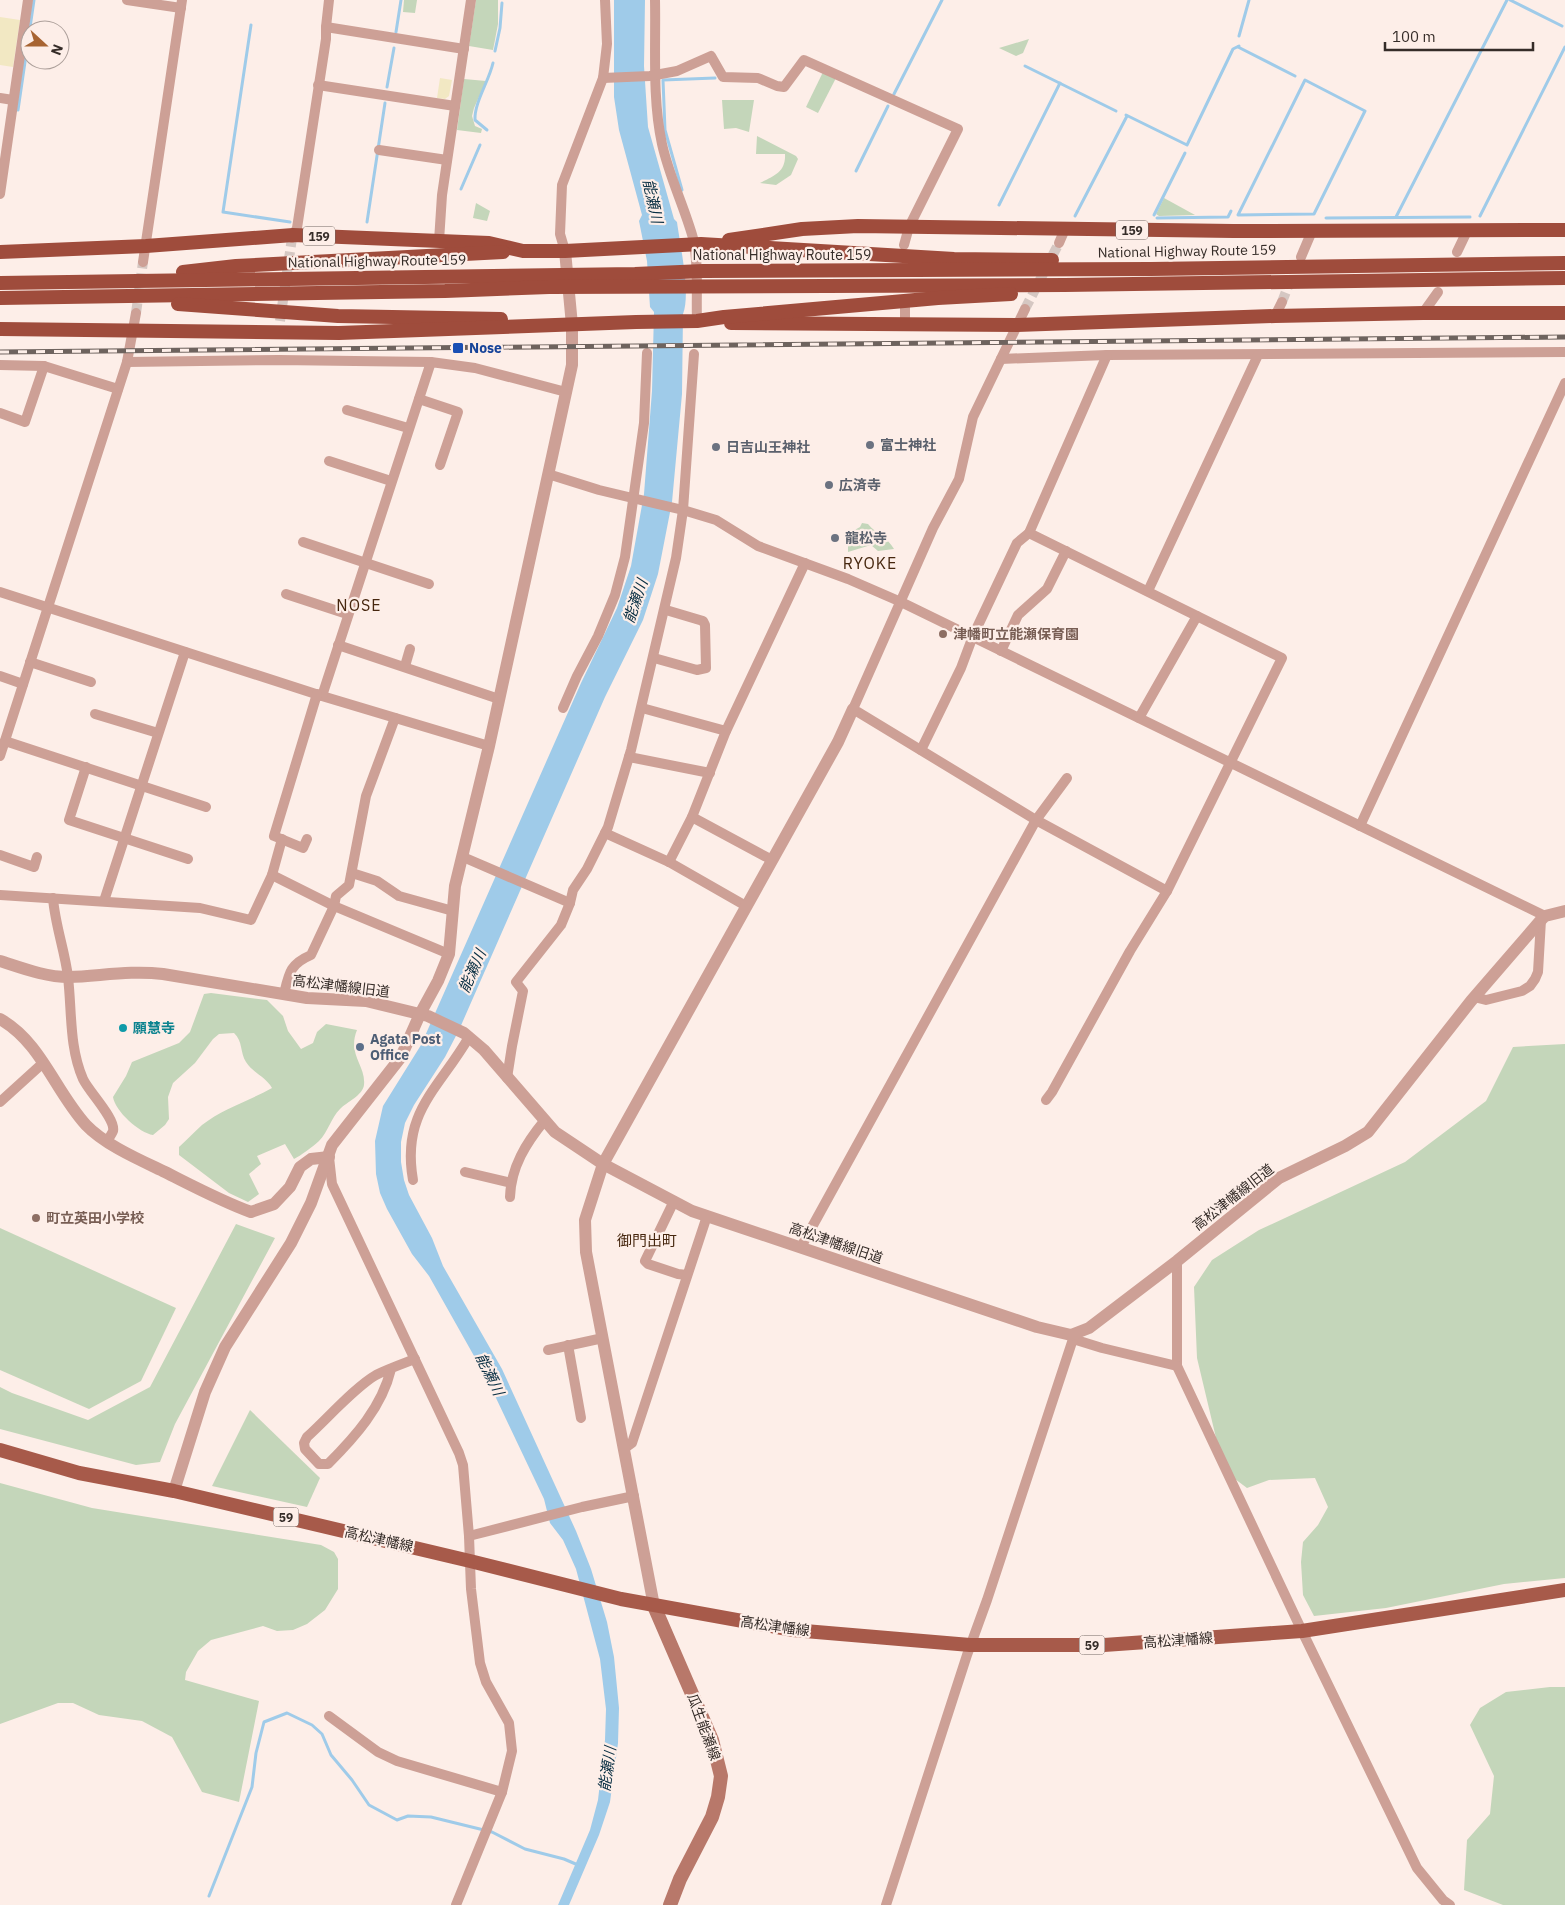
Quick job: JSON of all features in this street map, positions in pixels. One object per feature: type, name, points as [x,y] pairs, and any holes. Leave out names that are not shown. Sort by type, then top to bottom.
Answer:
[{"type":"highway","name":"159","points":[[123,282],[136,276],[236,266],[523,251],[565,252],[695,244],[802,229],[858,226],[1066,230],[1565,230]]},
{"type":"highway","name":"159","points":[[0,252],[146,246],[292,236],[488,243],[523,251]]},
{"type":"highway","name":"159","points":[[695,244],[954,259],[1140,261],[1151,269]]},
{"type":"highway","name":"National Highway Route 159","points":[[635,281],[702,271],[1151,269],[1565,263]]},
{"type":"highway","name":"National Highway Route 159","points":[[0,283],[635,281],[703,286],[1065,285],[1565,278]]},
{"type":"highway","name":"National Highway Route 159","points":[[0,298],[445,291],[549,281]]},
{"type":"highway","name":"159","points":[[697,321],[938,298],[1052,292],[1065,285]]},
{"type":"highway","name":"159","points":[[47,298],[54,304],[169,303],[338,316],[507,319],[551,326]]},
{"type":"highway","name":"159","points":[[0,329],[133,330],[280,326],[340,333],[697,321],[740,324],[905,323],[1017,325],[1275,316],[1565,313]]},
{"type":"main road","name":"高松津幡線","points":[[0,1450],[79,1473],[174,1491],[470,1561],[618,1599],[793,1630],[970,1645],[1104,1645],[1302,1631],[1565,1590]]},
{"type":"main road","name":"瓜生能瀬線","points":[[654,1606],[712,1740],[720,1776],[718,1797],[712,1817],[680,1879],[670,1905]]},
{"type":"street","points":[[0,194],[28,0]]},
{"type":"street","points":[[127,0],[181,4],[143,262]]},
{"type":"street","points":[[292,236],[297,228],[326,40],[329,0]]},
{"type":"street","points":[[438,241],[442,195],[471,0]]},
{"type":"street","points":[[174,1491],[205,1392],[225,1347],[291,1243],[311,1203],[332,1145],[401,1057],[424,1015],[449,954],[455,886],[489,746],[572,365],[572,325],[565,252],[560,234],[562,185],[568,166],[606,78],[606,0]]},
{"type":"street","points":[[655,0],[653,75],[656,109],[662,144],[695,244],[697,321]]},
{"type":"street","points":[[326,27],[464,50]]},
{"type":"street","points":[[606,78],[653,75],[677,71],[711,56],[723,77],[758,78],[784,87],[804,60],[958,129],[909,227],[904,245]]},
{"type":"street","points":[[318,85],[456,106]]},
{"type":"street","points":[[0,98],[14,100]]},
{"type":"street","points":[[379,150],[447,160]]},
{"type":"street","points":[[1457,252],[1468,229]]},
{"type":"street","points":[[1059,243],[1066,230]]},
{"type":"street","points":[[1301,257],[1312,231]]},
{"type":"street","points":[[1423,313],[1438,292]]},
{"type":"street","points":[[1275,316],[1282,302]]},
{"type":"street","points":[[905,307],[905,323]]},
{"type":"street","points":[[654,1606],[586,1252],[586,1220],[603,1164],[838,742],[933,528],[959,479],[973,417],[1025,309]]},
{"type":"street","points":[[0,756],[127,362],[136,313]]},
{"type":"street","points":[[1001,359],[1107,355],[1565,352]]},
{"type":"street","points":[[563,708],[598,636],[615,595],[625,557],[644,423],[647,353]]},
{"type":"street","points":[[507,1078],[523,991],[516,982],[561,925],[570,903],[572,890],[587,869],[605,834],[642,708],[666,610],[676,558],[694,354]]},
{"type":"street","points":[[921,750],[961,668],[973,636],[1017,543],[1029,533],[1107,355]]},
{"type":"street","points":[[1148,591],[1258,355]]},
{"type":"street","points":[[127,362],[279,360],[431,362],[475,368],[566,392]]},
{"type":"street","points":[[306,838],[303,848],[274,836],[319,695],[338,644],[431,362]]},
{"type":"street","points":[[0,366],[44,366],[118,389]]},
{"type":"street","points":[[0,413],[25,422],[44,366]]},
{"type":"street","points":[[1360,826],[1565,383]]},
{"type":"street","points":[[418,399],[458,412],[440,465]]},
{"type":"street","points":[[347,410],[408,428]]},
{"type":"street","points":[[329,461],[391,481]]},
{"type":"street","points":[[548,474],[599,490],[680,509],[716,520],[758,546],[901,602],[973,636],[1543,918],[1565,910]]},
{"type":"street","points":[[1029,533],[1282,658],[1167,891],[1141,932],[1046,1100]]},
{"type":"street","points":[[303,542],[429,584]]},
{"type":"street","points":[[1001,651],[1018,615],[1047,589],[1066,551]]},
{"type":"street","points":[[669,862],[692,817],[726,731],[805,563]]},
{"type":"street","points":[[0,592],[319,695],[489,746]]},
{"type":"street","points":[[286,594],[347,614]]},
{"type":"street","points":[[654,658],[697,670],[706,668],[705,625],[703,621],[666,610]]},
{"type":"street","points":[[1139,718],[1197,616]]},
{"type":"street","points":[[338,644],[499,699]]},
{"type":"street","points":[[405,666],[410,649]]},
{"type":"street","points":[[104,901],[185,652]]},
{"type":"street","points":[[30,662],[91,682]]},
{"type":"street","points":[[0,676],[23,684]]},
{"type":"street","points":[[642,708],[726,731]]},
{"type":"street","points":[[853,709],[1036,820],[1167,891]]},
{"type":"street","points":[[95,714],[158,733]]},
{"type":"street","points":[[284,994],[289,974],[298,961],[311,955],[334,906],[336,896],[349,885],[366,796],[395,718]]},
{"type":"street","points":[[5,741],[206,807]]},
{"type":"street","points":[[629,757],[710,774]]},
{"type":"street","points":[[86,767],[69,820],[188,859]]},
{"type":"street","points":[[801,1247],[1036,820],[1067,778]]},
{"type":"street","points":[[692,817],[772,860]]},
{"type":"street","points":[[605,834],[669,862],[746,906]]},
{"type":"street","points":[[0,895],[200,908],[251,920],[272,875],[282,839]]},
{"type":"street","points":[[0,855],[34,867],[37,857]]},
{"type":"street","points":[[463,857],[570,903]]},
{"type":"street","points":[[352,874],[377,881],[399,896],[453,911]]},
{"type":"street","points":[[272,875],[334,906],[449,954]]},
{"type":"street","points":[[53,898],[55,918],[68,977],[76,1058],[89,1091],[104,1108],[112,1124],[113,1131],[107,1141]]},
{"type":"street","points":[[1474,997],[1486,1000],[1530,986],[1538,972],[1543,918]]},
{"type":"street","name":"高松津幡線旧道","points":[[0,962],[43,974],[68,977],[148,972],[307,998],[366,1001],[424,1015],[466,1035],[484,1050],[555,1132],[603,1164],[674,1202],[707,1216],[1037,1328],[1072,1337],[1089,1328],[1177,1261],[1279,1178],[1368,1132],[1474,997],[1543,918]]},
{"type":"street","points":[[0,1019],[11,1025],[26,1038],[69,1103],[87,1126],[107,1141],[131,1155],[230,1204],[252,1212],[274,1204],[290,1187],[300,1167],[311,1159],[329,1157]]},
{"type":"street","points":[[412,1180],[410,1145],[416,1120],[466,1035]]},
{"type":"street","points":[[0,1102],[43,1063]]},
{"type":"street","points":[[510,1196],[511,1183],[518,1161],[524,1149],[545,1120]]},
{"type":"street","points":[[329,1157],[332,1184],[463,1465],[471,1589],[480,1663],[486,1682],[509,1723],[512,1751],[502,1792],[456,1905]]},
{"type":"street","points":[[465,1172],[511,1183]]},
{"type":"street","points":[[674,1202],[645,1261],[648,1264],[687,1275]]},
{"type":"street","points":[[625,1448],[632,1444],[707,1216]]},
{"type":"street","points":[[1177,1261],[1177,1366],[1302,1631],[1417,1868],[1443,1900],[1450,1905]]},
{"type":"street","points":[[886,1905],[1072,1337],[1102,1348],[1177,1366]]},
{"type":"street","points":[[548,1350],[603,1338]]},
{"type":"street","points":[[568,1345],[581,1418]]},
{"type":"street","points":[[391,1369],[388,1381],[378,1402],[357,1433],[328,1464],[320,1464],[305,1449],[304,1444],[307,1437],[364,1383],[376,1376],[391,1369],[415,1359]]},
{"type":"street","points":[[469,1536],[634,1496]]},
{"type":"street","points":[[329,1716],[378,1752],[397,1762],[502,1792]]},
{"type":"green space","points":[[404,0],[417,0],[415,13],[403,12]]},
{"type":"green space","points":[[476,0],[498,0],[498,24],[493,50],[469,46]]},
{"type":"green space","points":[[1029,39],[1023,53],[1016,56],[999,48]]},
{"type":"green space","points":[[823,72],[836,78],[818,113],[806,107]]},
{"type":"green space","points":[[464,79],[486,81],[472,116],[475,126],[482,129],[481,133],[457,130]]},
{"type":"green space","points":[[722,100],[754,100],[749,132],[736,128],[724,129]]},
{"type":"green space","points":[[757,136],[796,156],[798,159],[791,175],[776,185],[760,183],[778,173],[785,160],[785,154],[756,154]]},
{"type":"green space","points":[[1164,198],[1195,215],[1159,216],[1156,214]]},
{"type":"green space","points":[[476,203],[490,211],[487,221],[473,218]]},
{"type":"green space","points":[[862,523],[868,524],[889,542],[894,549],[878,551],[871,545],[848,552],[848,545],[852,538],[851,532],[860,527]]},
{"type":"green space","points":[[211,993],[267,1000],[283,1016],[288,1031],[301,1049],[313,1043],[317,1032],[326,1024],[357,1030],[354,1046],[364,1078],[363,1089],[337,1113],[319,1141],[300,1156],[294,1159],[285,1144],[257,1156],[261,1164],[249,1174],[259,1194],[248,1202],[229,1193],[179,1155],[179,1147],[210,1119],[272,1088],[246,1062],[239,1040],[234,1033],[219,1034],[195,1063],[173,1083],[168,1097],[169,1119],[153,1135],[141,1130],[128,1120],[118,1109],[113,1097],[132,1062],[179,1043],[190,1032],[204,994]]},
{"type":"green space","points":[[1565,1044],[1565,1578],[1504,1584],[1386,1608],[1314,1616],[1303,1595],[1301,1562],[1303,1542],[1318,1525],[1328,1507],[1315,1478],[1269,1480],[1247,1488],[1235,1479],[1217,1442],[1197,1358],[1194,1287],[1212,1260],[1259,1230],[1405,1162],[1486,1101],[1513,1047]]},
{"type":"green space","points":[[236,1224],[275,1238],[175,1424],[160,1462],[136,1465],[0,1429],[0,1387],[88,1420],[150,1387]]},
{"type":"green space","points":[[0,1228],[176,1308],[141,1381],[89,1409],[0,1370]]},
{"type":"green space","points":[[250,1410],[320,1478],[307,1507],[212,1486]]},
{"type":"green space","points":[[0,1483],[92,1508],[321,1545],[334,1552],[338,1559],[338,1589],[325,1610],[307,1624],[293,1630],[277,1631],[263,1626],[211,1640],[198,1651],[186,1672],[185,1680],[259,1701],[239,1802],[202,1792],[172,1737],[142,1721],[99,1715],[73,1703],[58,1703],[0,1724]]},
{"type":"green space","points":[[1565,1687],[1565,1905],[1503,1905],[1464,1890],[1467,1840],[1490,1814],[1494,1776],[1470,1725],[1480,1708],[1506,1692]]},
{"type":"sand","points":[[0,17],[20,20],[13,67],[0,65]]},
{"type":"sand","points":[[440,78],[452,80],[449,96],[445,99],[437,98]]},
{"type":"water","name":"能瀬川","points":[[614,0],[645,0],[644,66],[648,127],[674,219],[677,222],[684,269],[686,294],[683,314],[682,394],[672,502],[658,574],[643,620],[605,697],[459,1030],[445,1057],[414,1105],[405,1123],[401,1142],[401,1162],[409,1195],[432,1238],[443,1266],[502,1369],[576,1531],[591,1569],[607,1622],[614,1657],[619,1708],[618,1743],[610,1802],[599,1835],[569,1905],[558,1905],[590,1830],[598,1800],[605,1740],[606,1709],[600,1659],[576,1569],[563,1540],[550,1523],[544,1499],[487,1379],[429,1276],[412,1254],[380,1193],[376,1174],[375,1141],[383,1106],[421,1045],[581,683],[617,608],[631,566],[644,494],[652,391],[654,312],[650,307],[647,261],[639,221],[642,215],[619,130],[614,97]]},
{"type":"waterway","points":[[18,110],[34,0]]},
{"type":"waterway","points":[[396,32],[401,0]]},
{"type":"waterway","points":[[894,94],[942,0]]},
{"type":"waterway","points":[[1239,36],[1249,0]]},
{"type":"waterway","points":[[1396,217],[1507,0]]},
{"type":"waterway","points":[[1510,0],[1562,26]]},
{"type":"waterway","points":[[495,51],[500,28],[502,3]]},
{"type":"waterway","points":[[251,25],[223,212],[290,222]]},
{"type":"waterway","points":[[1126,115],[1187,145],[1233,49],[1239,46]]},
{"type":"waterway","points":[[1238,47],[1295,76]]},
{"type":"waterway","points":[[1480,216],[1565,47]]},
{"type":"waterway","points":[[387,87],[394,48]]},
{"type":"waterway","points":[[487,130],[475,120],[475,113],[493,63]]},
{"type":"waterway","points":[[1025,66],[1116,111]]},
{"type":"waterway","points":[[682,190],[665,130],[663,80],[715,78]]},
{"type":"waterway","points":[[1305,80],[1365,111],[1314,214],[1238,215],[1305,80]]},
{"type":"waterway","points":[[999,205],[1060,83]]},
{"type":"waterway","points":[[367,222],[385,103]]},
{"type":"waterway","points":[[856,171],[888,106]]},
{"type":"waterway","points":[[1075,216],[1127,116]]},
{"type":"waterway","points":[[461,189],[480,145]]},
{"type":"waterway","points":[[1154,215],[1185,153]]},
{"type":"waterway","points":[[1157,218],[1228,217],[1231,211]]},
{"type":"waterway","points":[[1326,218],[1470,217]]},
{"type":"waterway","points":[[209,1896],[252,1787],[256,1753],[264,1722],[287,1713],[312,1725],[322,1734],[331,1755],[352,1780],[369,1805],[397,1820],[408,1816],[431,1817],[492,1832],[525,1849],[564,1859],[578,1865]]},
{"type":"tunnel","points":[[280,321],[292,238]]},
{"type":"tunnel","points":[[1025,309],[1059,243]]},
{"type":"tunnel","points":[[136,313],[143,262]]},
{"type":"tunnel","points":[[1282,302],[1292,276]]},
{"type":"railway","points":[[0,352],[1565,337]]},
{"type":"place","name":"Nose","points":[[458,348]]},
{"type":"place","name":"富士神社","points":[[870,445]]},
{"type":"place","name":"日吉山王神社","points":[[716,447]]},
{"type":"place","name":"広済寺","points":[[829,485]]},
{"type":"place","name":"龍松寺","points":[[835,538]]},
{"type":"place","name":"津幡町立能瀬保育園","points":[[943,634]]},
{"type":"place","name":"願慧寺","points":[[123,1028]]},
{"type":"place","name":"Agata Post Office","points":[[360,1047]]},
{"type":"place","name":"町立英田小学校","points":[[36,1218]]},
{"type":"district","name":"RYOKE","points":[[870,563]]},
{"type":"district","name":"NOSE","points":[[359,605]]},
{"type":"district","name":"御門出町","points":[[647,1240]]}]
